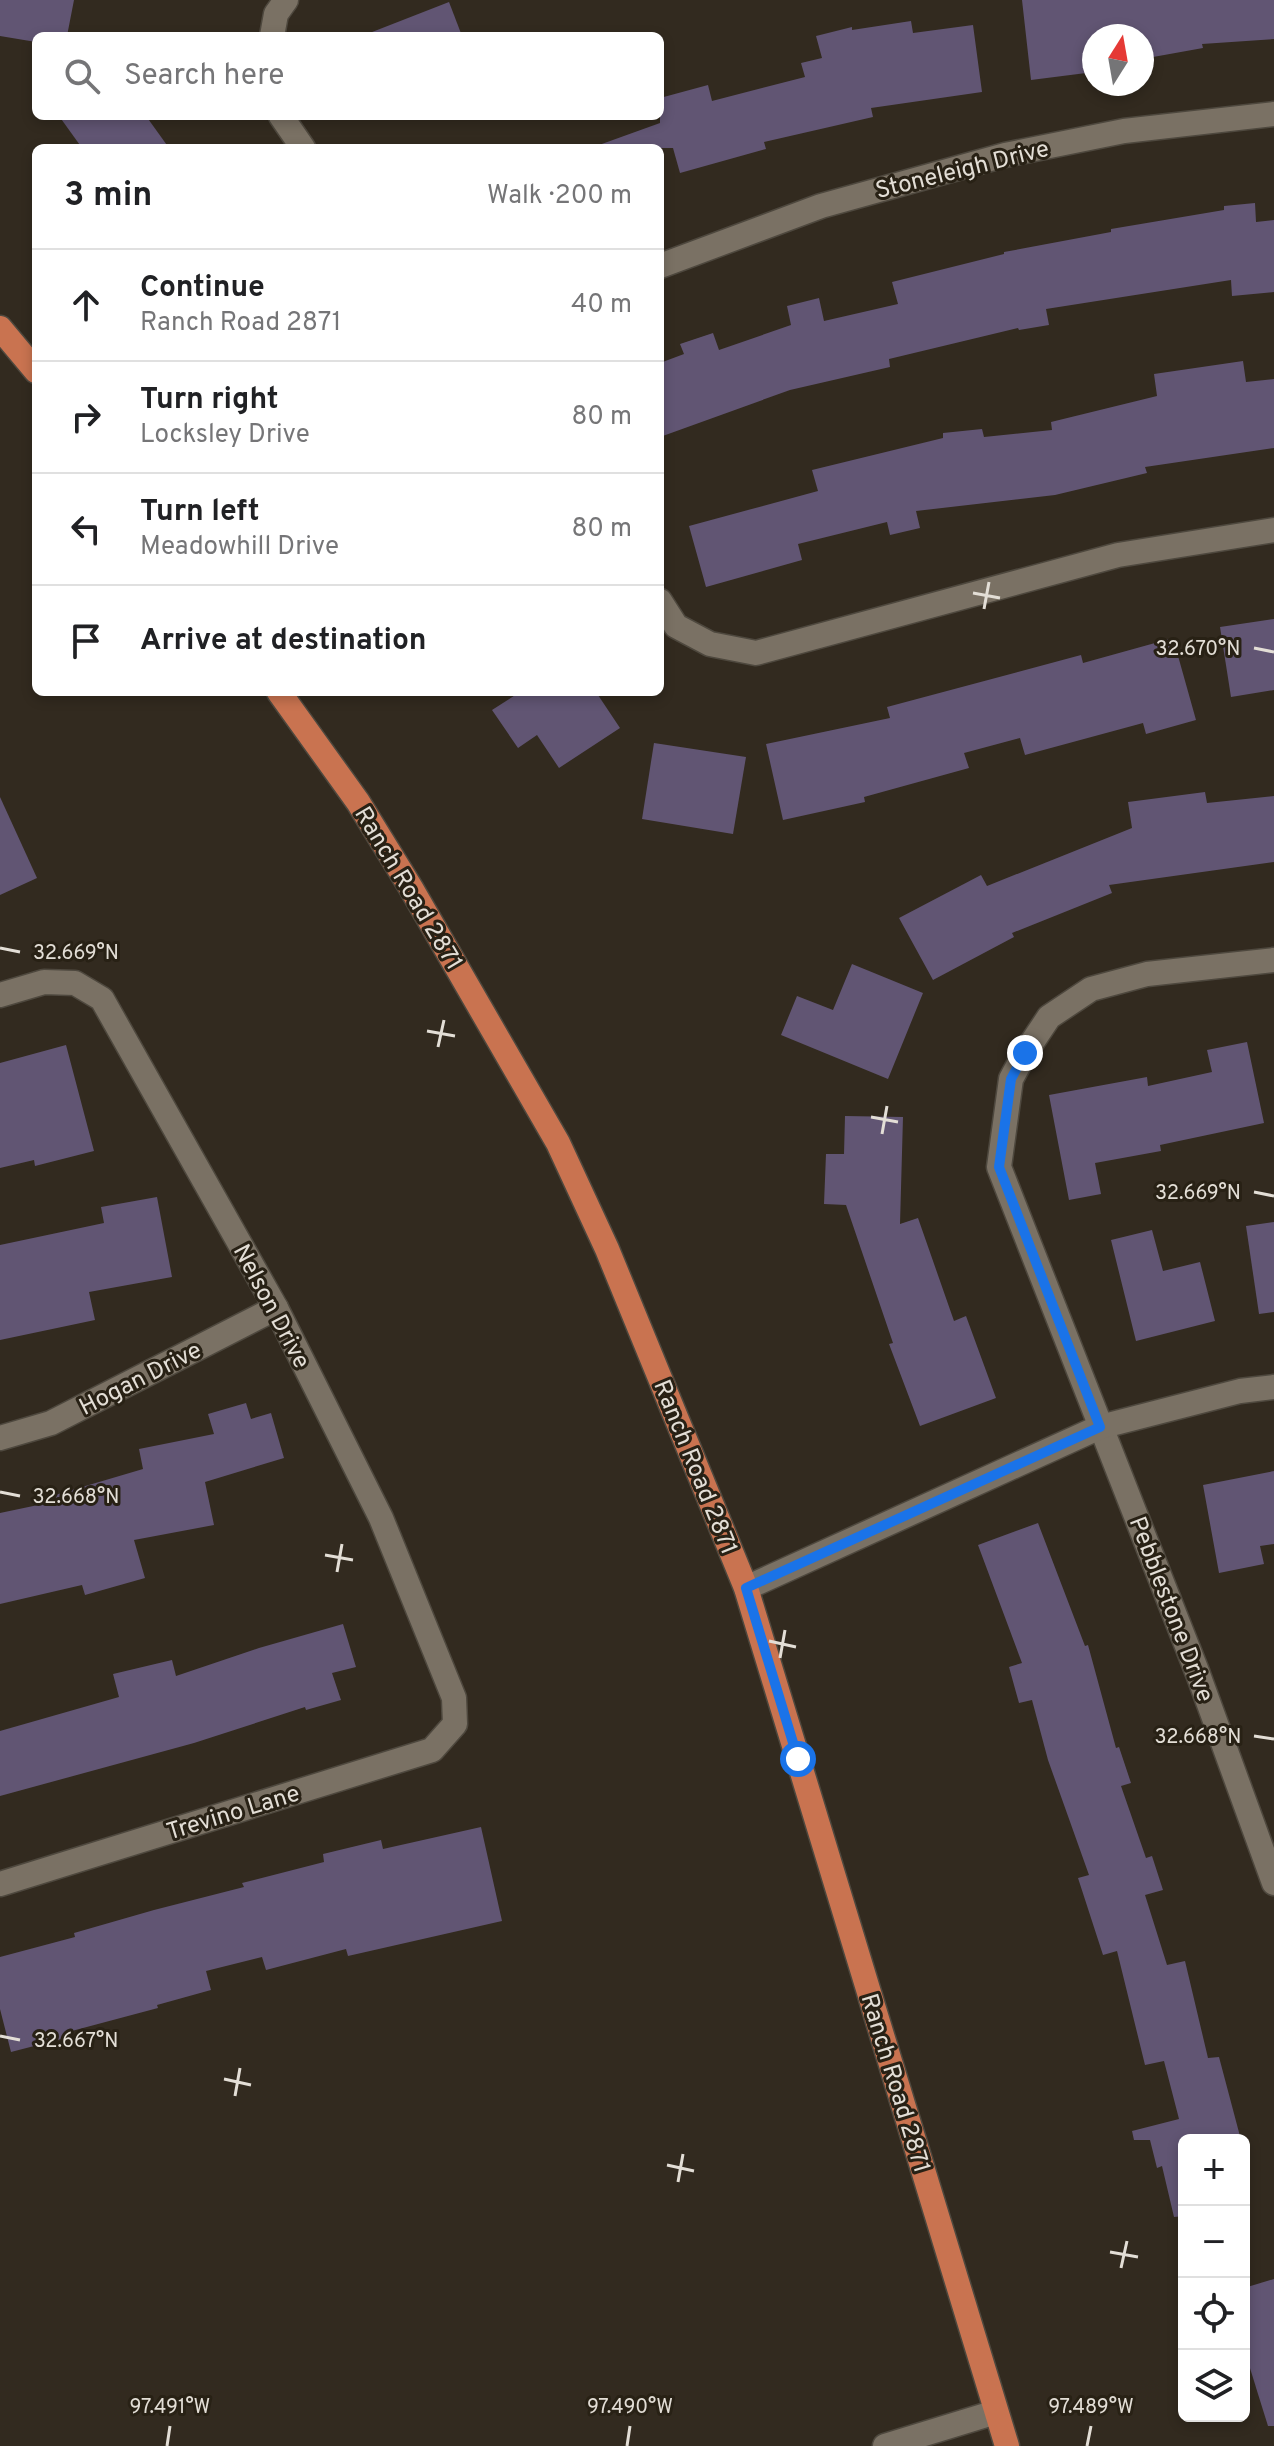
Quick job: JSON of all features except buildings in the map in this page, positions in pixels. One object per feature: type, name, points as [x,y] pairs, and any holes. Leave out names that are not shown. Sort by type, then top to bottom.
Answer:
[{"type":"main road","points":[[0,328],[32,366]]},
{"type":"main road","name":"Ranch Road 2871","points":[[282,696],[358,802],[411,888],[558,1143],[607,1249],[746,1588],[1007,2446]]},
{"type":"street","points":[[273,32],[276,14],[286,0]]},
{"type":"street","name":"Stoneleigh Drive","points":[[664,265],[821,206],[1005,155],[1124,131],[1274,114]]},
{"type":"street","points":[[284,120],[300,144]]},
{"type":"street","points":[[664,607],[676,626],[710,644],[756,653],[1118,555],[1274,530]]},
{"type":"street","name":"Pebblestone Drive","points":[[1274,960],[1147,974],[1091,989],[1049,1017],[1011,1079],[999,1167],[1268,1847],[1274,1883]]},
{"type":"street","name":"Nelson Drive","points":[[0,995],[44,982],[75,983],[102,999],[276,1308],[381,1518],[454,1698],[455,1724]]},
{"type":"street","name":"Hogan Drive","points":[[0,1438],[51,1423],[276,1308]]},
{"type":"street","points":[[746,1588],[1100,1427],[1240,1391],[1274,1387]]},
{"type":"street","name":"Trevino Lane","points":[[0,1884],[432,1750],[455,1724]]},
{"type":"street","points":[[885,2446],[996,2412]]},
{"type":"route","points":[[798,1759],[746,1588],[1100,1427],[999,1167],[1011,1079],[1025,1053]]}]
